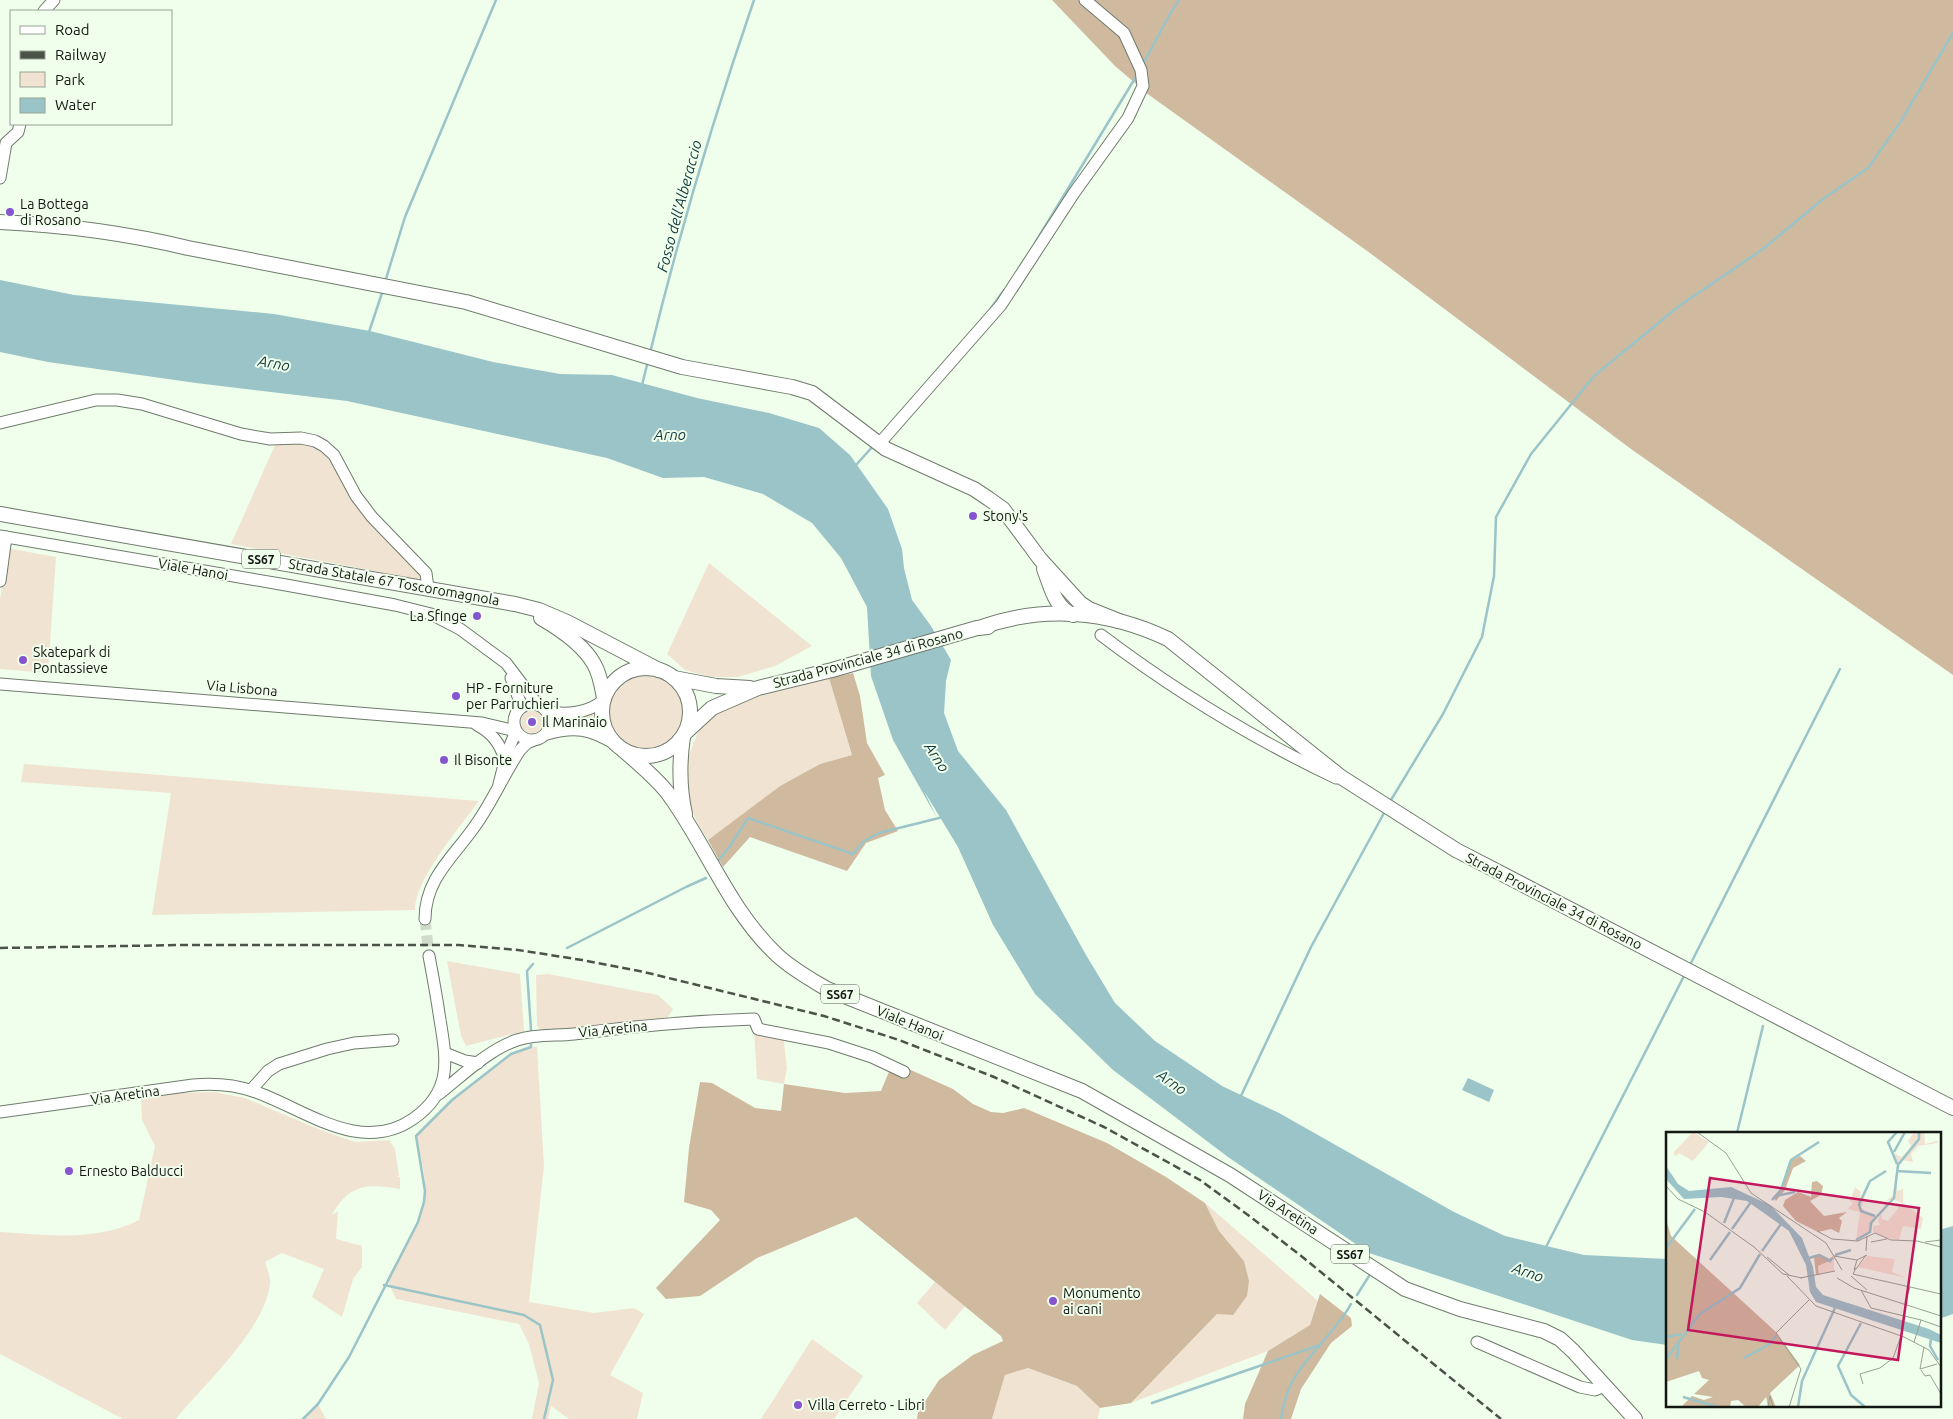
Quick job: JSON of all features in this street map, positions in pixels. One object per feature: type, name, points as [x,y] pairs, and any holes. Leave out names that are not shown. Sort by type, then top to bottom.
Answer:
[{"type":"main road","points":[[0,221],[79,228],[154,240],[466,302],[682,368],[792,387],[812,393],[879,444],[974,489],[1003,510],[1040,560],[1058,589],[1070,600],[1067,613]]},
{"type":"main road","name":"Strada Statale 67 Toscoromagnola","points":[[0,514],[147,541],[492,599],[539,610],[567,622],[659,670]]},
{"type":"main road","points":[[1013,617],[1035,611],[1048,604],[1058,589]]},
{"type":"main road","points":[[1058,589],[1089,609],[1120,621]]},
{"type":"main road","name":"Strada Statale 67 Toscoromagnola","points":[[521,607],[553,625],[588,655],[600,677],[604,699]]},
{"type":"main road","points":[[1045,622],[1067,613]]},
{"type":"main road","points":[[1067,613],[1096,630]]},
{"type":"main road","name":"Strada Provinciale 34 di Rosano","points":[[684,735],[712,708],[758,688],[832,670],[1013,617],[1067,613],[1093,615],[1139,626],[1168,639],[1341,777],[1456,850],[1953,1108]]},
{"type":"main road","name":"Strada Provinciale 34 di Rosano","points":[[978,628],[1067,622],[1096,630],[1149,638],[1182,651]]},
{"type":"main road","name":"Viale Hanoi","points":[[687,822],[679,767],[684,735],[690,721],[688,697],[682,686],[674,678],[659,670],[645,668],[632,670],[620,676],[611,686],[604,699],[602,712],[608,734],[619,747],[647,770],[666,790],[687,822],[733,902],[755,931],[778,955],[804,975],[827,989],[1060,1081]]},
{"type":"main road","name":"Strada Provinciale 34 di Rosano","points":[[674,678],[716,686],[758,688]]},
{"type":"main road","name":"Viale Hanoi","points":[[619,747],[635,755],[649,756],[662,754],[673,747],[684,735]]},
{"type":"main road","name":"Via Aretina","points":[[1060,1081],[1082,1091],[1230,1175],[1405,1289],[1460,1310],[1544,1332],[1560,1339],[1635,1419]]},
{"type":"street","points":[[45,10],[54,0]]},
{"type":"street","points":[[879,444],[1001,305],[1074,193],[1128,118],[1144,86],[1141,70],[1124,33],[1085,0]]},
{"type":"street","points":[[0,178],[6,143],[18,132],[20,125]]},
{"type":"street","points":[[0,423],[96,400],[116,400],[142,404],[241,434],[270,438],[301,438],[315,441],[324,446],[334,456],[356,496],[372,517],[426,573],[428,588]]},
{"type":"street","points":[[0,582],[3,536]]},
{"type":"street","name":"Viale Hanoi","points":[[3,536],[395,605],[431,614],[460,629],[506,663],[514,671],[526,691],[542,708]]},
{"type":"street","points":[[1096,630],[1144,668],[1223,718],[1285,754],[1360,790]]},
{"type":"street","name":"Viale Hanoi","points":[[492,652],[513,681],[519,710],[514,725],[516,731]]},
{"type":"street","name":"Via Lisbona","points":[[0,684],[476,722],[516,731]]},
{"type":"street","points":[[519,710],[527,705],[556,713],[575,712],[596,706],[604,699]]},
{"type":"street","points":[[542,708],[551,722],[547,734]]},
{"type":"street","name":"Via Lisbona","points":[[476,722],[503,720],[519,710]]},
{"type":"street","points":[[476,722],[489,732],[499,744],[505,760]]},
{"type":"street","name":"Viale Hanoi","points":[[534,740],[562,730],[580,729],[599,734],[619,747]]},
{"type":"street","points":[[499,784],[505,760],[516,731],[524,739],[534,740]]},
{"type":"street","points":[[425,919],[427,900],[434,880],[442,867],[476,825],[520,750],[527,743],[534,740]]},
{"type":"street","name":"Via Aretina","points":[[429,956],[446,1053],[442,1086],[435,1097]]},
{"type":"street","name":"Via Aretina","points":[[0,1112],[197,1085],[226,1085],[251,1090],[338,1128],[360,1132],[382,1131],[400,1126],[416,1117],[435,1097],[478,1063],[502,1047],[518,1040],[536,1036],[572,1034],[630,1026],[754,1019],[758,1029],[829,1043],[872,1057],[904,1072]]},
{"type":"street","points":[[251,1090],[268,1071],[279,1064],[354,1043],[393,1040]]},
{"type":"street","points":[[446,1053],[465,1061],[478,1063]]},
{"type":"street","points":[[445,1071],[464,1074]]},
{"type":"street","points":[[1476,1342],[1580,1387],[1595,1390],[1605,1386]]},
{"type":"green space","points":[[286,441],[317,446],[331,458],[422,573],[422,580],[231,544],[275,445]]},
{"type":"green space","points":[[7,548],[56,557],[48,673],[0,669],[0,600]]},
{"type":"green space","points":[[709,563],[812,646],[775,666],[738,677],[710,677],[685,670],[667,654]]},
{"type":"green space","points":[[646,675],[660,678],[672,686],[680,698],[683,712],[680,726],[672,738],[660,746],[646,749],[632,746],[620,738],[612,726],[609,712],[612,698],[620,686],[632,678]]},
{"type":"green space","points":[[829,678],[852,755],[820,764],[780,786],[708,840],[697,822],[685,794],[687,760],[698,732],[721,708],[753,697]]},
{"type":"green space","points":[[532,711],[540,714],[543,722],[540,730],[532,733],[524,730],[521,722],[524,714]]},
{"type":"green space","points":[[593,711],[596,730],[556,728],[555,717]]},
{"type":"green space","points":[[24,764],[479,801],[430,869],[417,897],[415,910],[152,915],[171,793],[21,782]]},
{"type":"green space","points":[[447,961],[520,974],[524,1031],[466,1046],[461,1036]]},
{"type":"green space","points":[[548,974],[658,995],[673,1009],[666,1020],[542,1031],[537,1026],[536,975]]},
{"type":"green space","points":[[754,1030],[783,1034],[787,1068],[784,1084],[757,1079]]},
{"type":"green space","points":[[531,1047],[537,1047],[544,1166],[529,1302],[594,1313],[634,1308],[644,1314],[610,1375],[643,1393],[637,1419],[569,1419],[551,1406],[548,1419],[532,1419],[539,1383],[529,1344],[519,1324],[396,1299],[387,1279],[414,1230],[424,1201],[424,1176],[416,1136],[452,1100],[511,1054]]},
{"type":"green space","points":[[214,1092],[245,1098],[318,1129],[355,1142],[389,1140],[395,1149],[399,1176],[396,1177],[400,1177],[400,1189],[378,1186],[360,1188],[346,1197],[332,1215],[338,1211],[336,1239],[362,1246],[362,1267],[353,1279],[342,1317],[312,1297],[324,1269],[282,1253],[265,1262],[270,1284],[257,1320],[232,1356],[176,1419],[123,1419],[0,1354],[0,1232],[53,1235],[89,1234],[106,1232],[139,1220],[155,1146],[142,1120],[141,1099],[178,1093]]},
{"type":"green space","points":[[1205,1203],[1318,1301],[1310,1325],[1268,1351],[1131,1403],[1217,1314],[1244,1261],[1219,1231]]},
{"type":"green space","points":[[935,1282],[965,1306],[945,1330],[917,1303]]},
{"type":"green space","points":[[812,1339],[863,1376],[834,1419],[761,1419]]},
{"type":"green space","points":[[1028,1368],[1077,1386],[1100,1408],[1098,1419],[992,1419],[1005,1375]]},
{"type":"green space","points":[[318,1404],[326,1419],[303,1419]]},
{"type":"shaded area","points":[[1052,0],[1953,0],[1953,675],[1631,449],[1370,253],[1149,95],[1115,66]]},
{"type":"shaded area","points":[[853,673],[860,696],[867,743],[885,775],[878,778],[885,810],[898,831],[866,843],[847,871],[750,837],[723,867],[708,840],[780,786],[820,764],[852,755],[829,678]]},
{"type":"shaded area","points":[[893,1062],[953,1089],[973,1104],[991,1112],[1003,1113],[1024,1108],[1107,1143],[1166,1177],[1205,1203],[1219,1231],[1244,1261],[1249,1281],[1247,1296],[1233,1315],[1217,1314],[1131,1403],[1100,1408],[1077,1386],[1028,1368],[1005,1375],[992,1419],[917,1419],[918,1412],[939,1380],[973,1355],[1003,1341],[1001,1336],[856,1217],[757,1258],[700,1296],[666,1299],[656,1288],[720,1220],[711,1210],[684,1202],[689,1148],[700,1082],[712,1083],[755,1108],[781,1111],[784,1084],[845,1093],[881,1091]]},
{"type":"shaded area","points":[[1320,1294],[1351,1318],[1352,1326],[1331,1343],[1301,1389],[1291,1419],[1243,1419],[1245,1404],[1268,1351],[1310,1325]]},
{"type":"water","name":"Arno","points":[[0,280],[74,295],[274,314],[370,331],[493,362],[560,374],[612,375],[697,398],[769,413],[819,428],[850,455],[888,509],[902,549],[904,568],[912,600],[931,626],[951,660],[946,681],[944,713],[958,751],[1006,810],[1086,955],[1115,1003],[1155,1041],[1222,1086],[1279,1113],[1454,1212],[1505,1236],[1584,1255],[1666,1259],[1666,1345],[1632,1340],[1369,1253],[1228,1157],[1113,1070],[1035,994],[993,925],[958,847],[924,791],[937,818],[893,740],[871,676],[867,607],[841,558],[812,523],[763,494],[704,477],[663,478],[607,458],[347,401],[196,383],[48,362],[0,352]]},
{"type":"water","points":[[1468,1078],[1494,1090],[1489,1102],[1462,1090]]},
{"type":"water","points":[[1953,1226],[1953,1314],[1940,1319],[1940,1230]]},
{"type":"waterway","points":[[385,282],[405,217],[496,0]]},
{"type":"waterway","name":"Fosso dell'Alberaccio","points":[[650,353],[698,175],[754,0]]},
{"type":"waterway","points":[[1142,66],[1179,0]]},
{"type":"waterway","points":[[1391,800],[1443,714],[1482,637],[1494,576],[1496,517],[1531,454],[1594,376],[1679,306],[1763,249],[1823,199],[1868,168],[1901,121],[1953,33]]},
{"type":"waterway","points":[[1035,243],[1137,75]]},
{"type":"waterway","points":[[369,332],[383,290]]},
{"type":"waterway","points":[[991,308],[1004,290]]},
{"type":"waterway","name":"Fosso dell'Alberaccio","points":[[642,385],[648,361]]},
{"type":"waterway","points":[[856,465],[874,445]]},
{"type":"waterway","points":[[1691,963],[1840,669]]},
{"type":"waterway","points":[[1240,1098],[1311,947],[1384,813]]},
{"type":"waterway","points":[[717,862],[748,818],[853,854],[864,841],[879,833],[943,817]]},
{"type":"waterway","points":[[567,948],[706,878]]},
{"type":"waterway","points":[[531,1030],[527,971],[533,964]]},
{"type":"waterway","points":[[1545,1249],[1684,976]]},
{"type":"waterway","points":[[1737,1132],[1763,1026]]},
{"type":"waterway","points":[[303,1419],[318,1404],[349,1357],[418,1222],[425,1191],[416,1136],[452,1100],[511,1054],[531,1047],[531,1045]]},
{"type":"waterway","points":[[1357,1295],[1369,1276]]},
{"type":"waterway","points":[[384,1285],[524,1315],[540,1325],[553,1380],[544,1419]]},
{"type":"waterway","points":[[1281,1419],[1288,1391],[1298,1372],[1351,1304]]},
{"type":"waterway","points":[[1152,1403],[1320,1345]]},
{"type":"tunnel","points":[[425,919],[429,956]]},
{"type":"railway","points":[[0,948],[182,945],[459,945],[518,950],[644,972],[824,1016],[899,1040],[994,1077],[1104,1127],[1200,1180],[1300,1255],[1501,1419]]},
{"type":"place","name":"La Bottega di Rosano","points":[[10,212]]},
{"type":"place","name":"Stony's","points":[[973,516]]},
{"type":"place","name":"La Sfinge","points":[[477,616]]},
{"type":"place","name":"Skatepark di Pontassieve","points":[[23,660]]},
{"type":"place","name":"HP - Forniture per Parruchieri","points":[[456,696]]},
{"type":"place","name":"Il Marinaio","points":[[532,722]]},
{"type":"place","name":"Il Bisonte","points":[[444,760]]},
{"type":"place","name":"Ernesto Balducci","points":[[69,1171]]},
{"type":"place","name":"Monumento ai cani","points":[[1053,1301]]},
{"type":"place","name":"Villa Cerreto - Libri","points":[[798,1405]]}]
